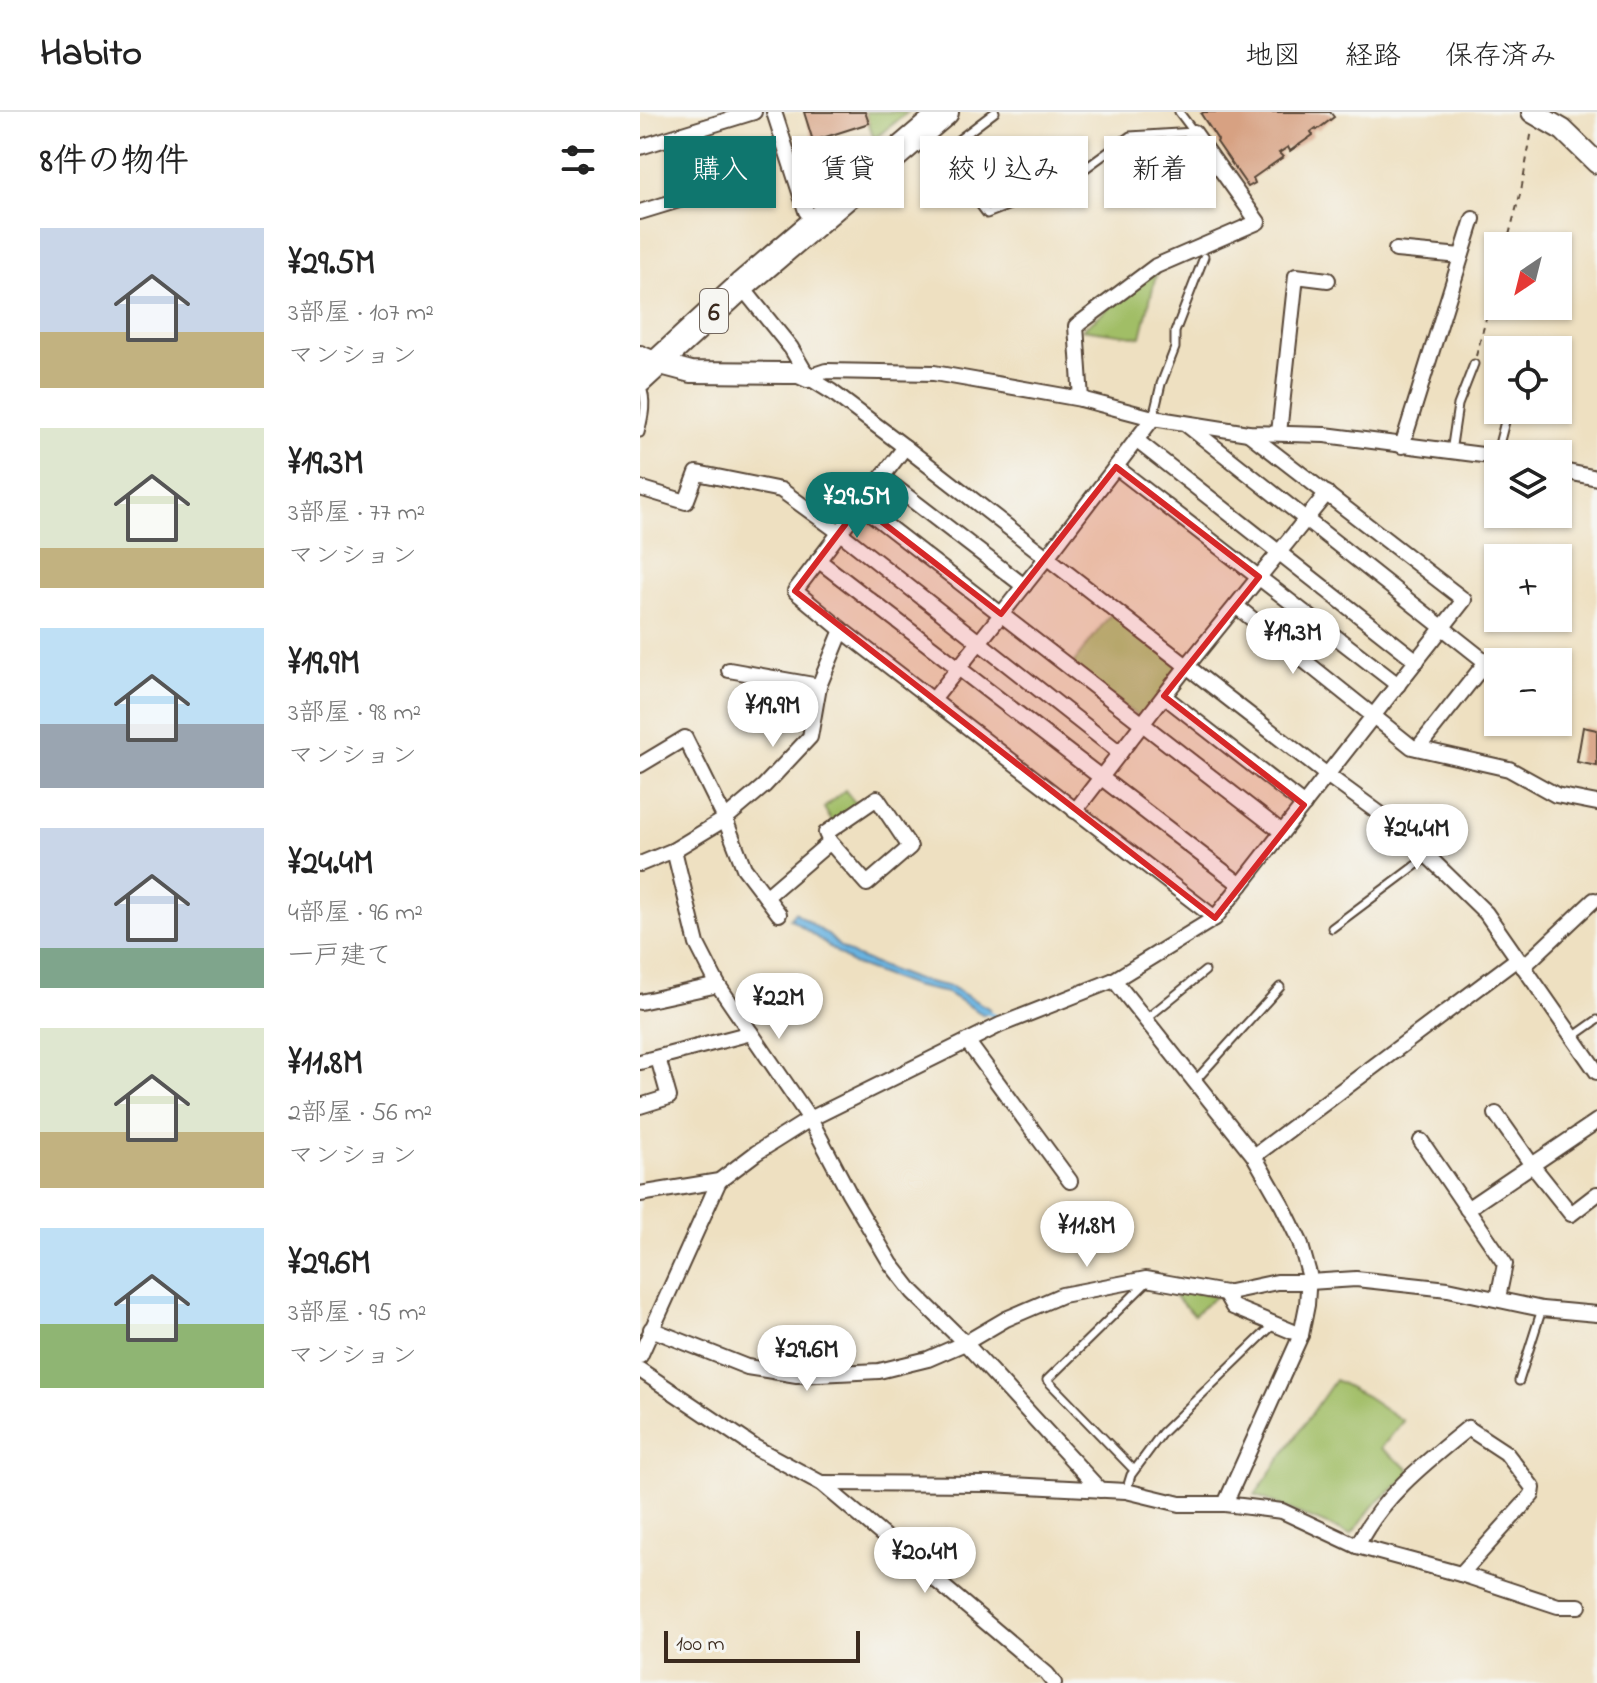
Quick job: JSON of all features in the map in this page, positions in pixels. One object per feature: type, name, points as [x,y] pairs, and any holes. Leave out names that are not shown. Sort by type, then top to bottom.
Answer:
[{"type":"highway","name":"6","points":[[644,370],[945,112]]},
{"type":"street","points":[[640,147],[754,112]]},
{"type":"street","points":[[774,112],[806,211],[816,224]]},
{"type":"street","points":[[1540,114],[1563,130],[1597,163]]},
{"type":"street","points":[[1081,399],[1076,326],[1156,266],[1258,222],[1194,132]]},
{"type":"street","points":[[640,212],[664,205]]},
{"type":"street","points":[[1402,446],[1473,219]]},
{"type":"street","points":[[1396,250],[1461,256]]},
{"type":"street","points":[[1279,433],[1296,276],[1328,280]]},
{"type":"street","points":[[741,286],[791,348],[808,377]]},
{"type":"street","points":[[644,370],[799,373],[832,392],[1398,827],[1486,913],[1597,1072]]},
{"type":"street","points":[[808,377],[826,371],[934,373],[1081,399],[1153,418],[1248,433],[1325,435],[1484,456]]},
{"type":"street","points":[[933,700],[1153,418]]},
{"type":"street","points":[[1184,423],[1486,662],[1418,748]]},
{"type":"street","points":[[640,1194],[719,1181],[810,1119],[1000,1025],[1114,980],[1215,918],[1464,600],[1248,433]]},
{"type":"street","points":[[1136,440],[1417,661]]},
{"type":"street","points":[[905,447],[795,591],[1215,918]]},
{"type":"street","points":[[1116,467],[1398,685]]},
{"type":"street","points":[[640,488],[686,502],[697,473],[781,490],[1120,753]]},
{"type":"street","points":[[1572,473],[1597,478]]},
{"type":"street","points":[[882,477],[1024,586]]},
{"type":"street","points":[[1075,811],[1327,493]]},
{"type":"street","points":[[860,505],[1282,832]]},
{"type":"street","points":[[818,560],[1241,885]]},
{"type":"street","points":[[1236,606],[1412,747],[1509,769],[1556,795],[1597,803]]},
{"type":"street","points":[[641,862],[674,850],[725,819],[764,786],[810,737],[819,686],[842,630]]},
{"type":"street","points":[[729,670],[819,686]]},
{"type":"street","points":[[1164,696],[1304,805]]},
{"type":"street","points":[[640,765],[685,738],[725,819],[744,868],[779,914]]},
{"type":"street","points":[[877,798],[910,847],[867,884],[830,842],[826,833],[877,798]]},
{"type":"street","points":[[766,897],[830,842]]},
{"type":"street","points":[[674,850],[697,944],[718,985],[810,1119],[891,1264],[913,1292],[965,1343],[1100,1490]]},
{"type":"street","points":[[1254,1156],[1520,963],[1594,900]]},
{"type":"street","points":[[1114,980],[1254,1156],[1300,1242],[1309,1274],[1301,1335],[1225,1504]]},
{"type":"street","points":[[640,1002],[718,985]]},
{"type":"street","points":[[640,1062],[751,1033]]},
{"type":"street","points":[[967,1041],[1070,1181]]},
{"type":"street","points":[[640,1106],[669,1097],[658,1058]]},
{"type":"street","points":[[1496,1114],[1571,1214],[1597,1194]]},
{"type":"street","points":[[1467,1209],[1597,1121]]},
{"type":"street","points":[[1421,1141],[1505,1264],[1498,1298]]},
{"type":"street","points":[[640,1356],[719,1181]]},
{"type":"street","points":[[651,1329],[747,1367],[797,1375],[879,1371],[928,1359],[965,1343],[1006,1319],[1062,1295],[1146,1279],[1225,1293],[1277,1282],[1356,1279],[1448,1289],[1542,1309],[1597,1314]]},
{"type":"street","points":[[1225,1293],[1233,1307],[1301,1335]]},
{"type":"street","points":[[640,1370],[756,1448],[821,1483],[1054,1683]]},
{"type":"street","points":[[1357,1546],[1366,1528],[1391,1495],[1468,1428],[1506,1453],[1533,1488],[1532,1495],[1461,1574]]},
{"type":"street","points":[[821,1483],[990,1484],[1126,1491],[1180,1504],[1225,1504],[1282,1511],[1357,1546],[1461,1574],[1558,1606],[1579,1606]]},
{"type":"lane","points":[[995,112],[941,153],[987,214],[1048,190],[1086,168],[1130,136],[1194,132]]},
{"type":"lane","points":[[1179,112],[1194,132]]},
{"type":"lane","points":[[1153,418],[1161,384],[1175,348],[1175,332],[1204,257]]},
{"type":"lane","points":[[1451,452],[1458,405],[1474,364]]},
{"type":"lane","points":[[640,433],[644,418],[644,370]]},
{"type":"lane","points":[[1332,928],[1428,856]]},
{"type":"lane","points":[[1146,1019],[1205,971]]},
{"type":"lane","points":[[1195,1081],[1280,987]]},
{"type":"lane","points":[[1573,1037],[1597,1020]]},
{"type":"lane","points":[[1134,1470],[1047,1380],[1144,1285],[1146,1279]]},
{"type":"lane","points":[[1519,1381],[1542,1309]]},
{"type":"lane","points":[[1126,1491],[1134,1470],[1162,1433],[1274,1324]]},
{"type":"path","points":[[1510,232],[1540,114]]},
{"type":"path","points":[[1474,364],[1486,320]]},
{"type":"highlighted area","points":[[1116,467],[1259,577],[1164,696],[1304,805],[1215,918],[795,591],[860,505],[1001,614]]},
{"type":"green space","points":[[865,112],[908,112],[878,136],[873,136]]},
{"type":"green space","points":[[1157,271],[1141,337],[1082,329]]},
{"type":"green space","points":[[1114,610],[1185,664],[1142,720],[1071,666]]},
{"type":"green space","points":[[845,790],[859,808],[834,825],[824,808]]},
{"type":"green space","points":[[1163,1285],[1216,1296],[1194,1315]]},
{"type":"green space","points":[[1335,1380],[1403,1421],[1381,1448],[1413,1472],[1373,1506],[1351,1535],[1255,1495]]},
{"type":"water","points":[[795,912],[857,957],[914,979],[951,987],[990,1009],[984,1015],[947,993],[913,986],[853,964],[790,918]]},
{"type":"building","points":[[804,112],[865,112],[869,123],[829,136],[811,136]]},
{"type":"building","points":[[1330,112],[1334,117],[1290,151],[1288,147],[1279,153],[1283,157],[1253,178],[1255,183],[1248,187],[1201,114]]},
{"type":"building","points":[[1583,727],[1597,730],[1597,766],[1577,762]]},
{"type":"waterway","points":[[983,1009],[994,1016]]}]
